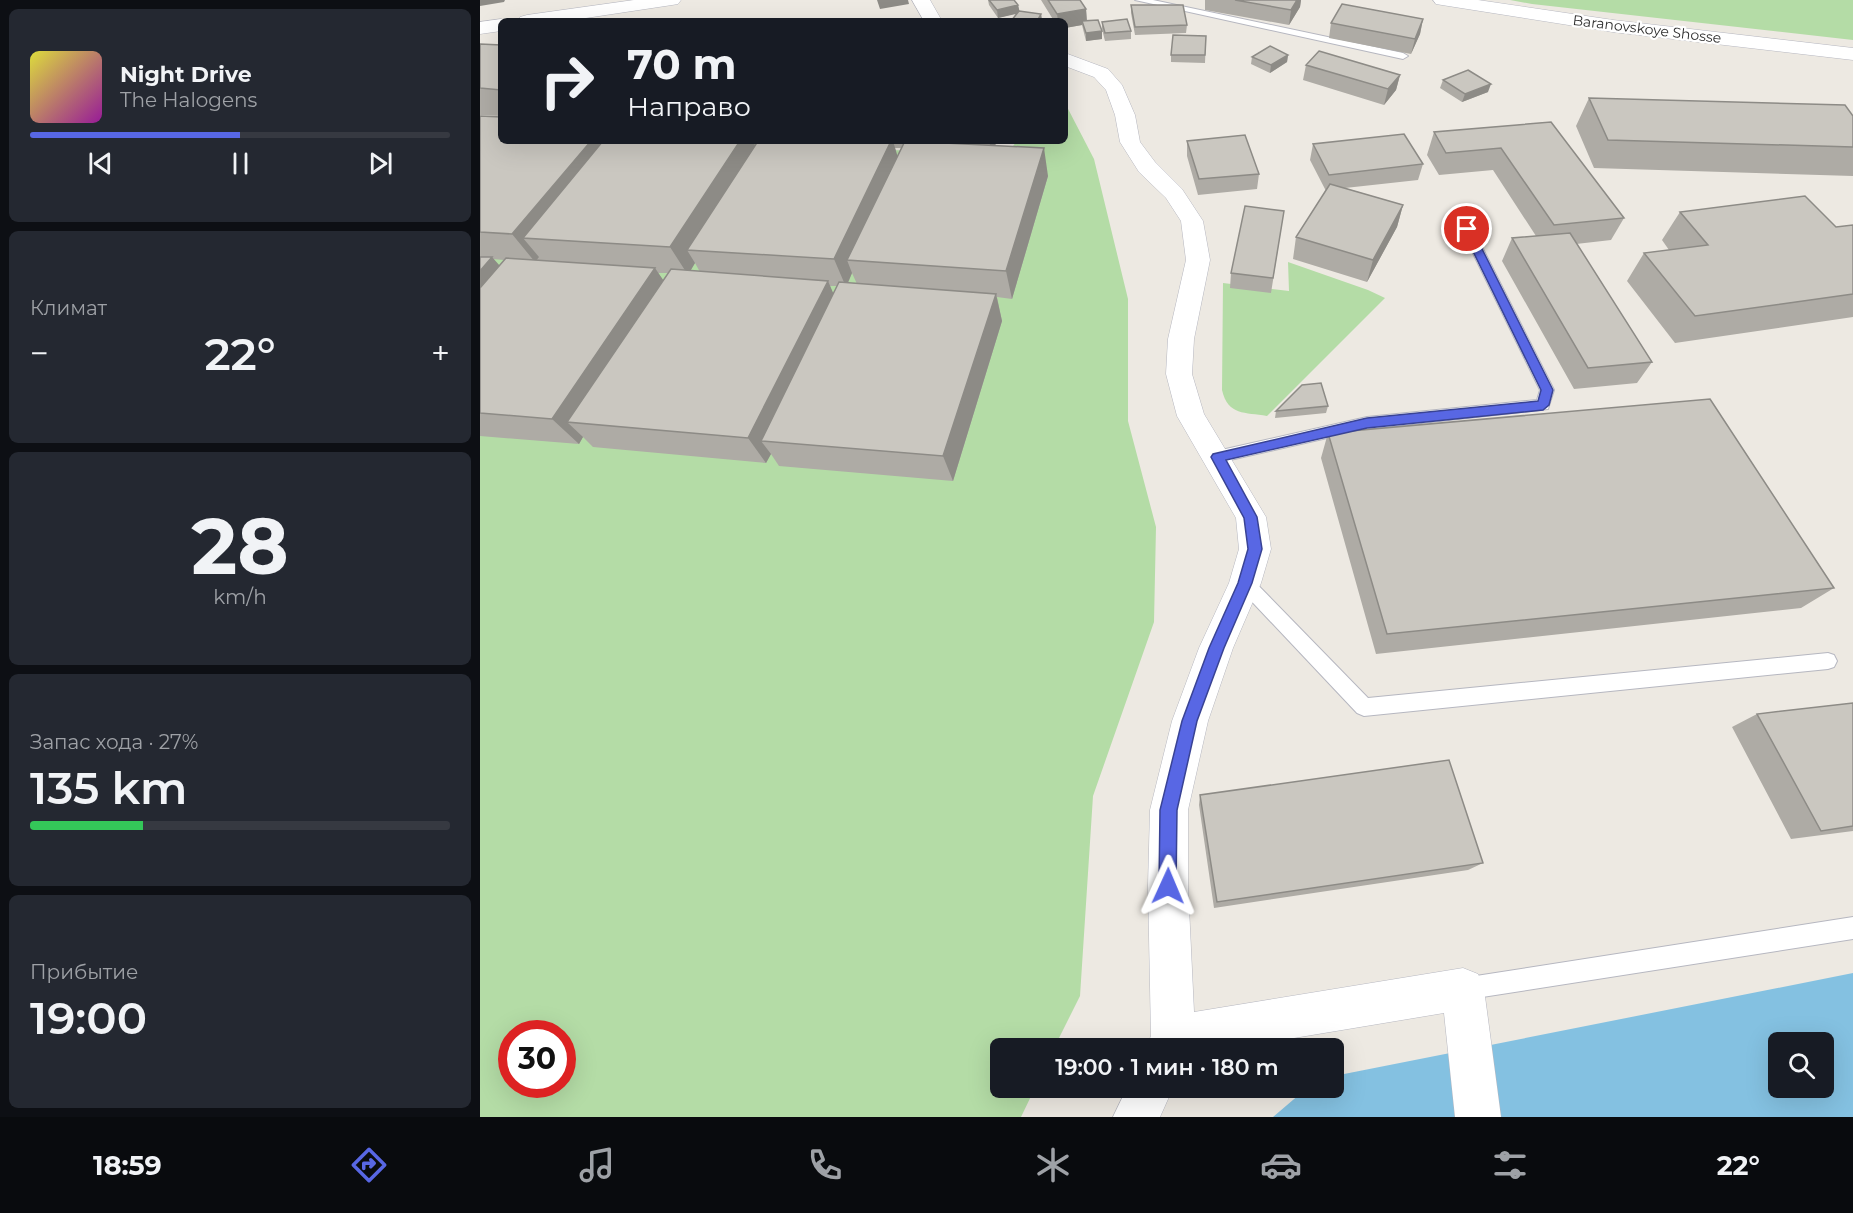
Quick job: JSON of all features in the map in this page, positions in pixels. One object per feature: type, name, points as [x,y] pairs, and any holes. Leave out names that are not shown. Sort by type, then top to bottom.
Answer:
[{"type":"main road","points":[[548,18],[672,0]]},
{"type":"main road","name":"Baranovskoye Shosse","points":[[1442,0],[1612,26],[1853,54]]},
{"type":"main road","points":[[480,28],[498,25]]},
{"type":"street","points":[[921,0],[931,18]]},
{"type":"street","points":[[1068,60],[1101,73],[1115,89],[1125,115],[1130,142],[1147,167],[1174,194],[1192,221],[1198,260],[1181,339],[1179,374],[1191,416],[1218,457],[1251,517],[1255,549],[1245,583],[1216,648],[1190,721],[1168,810],[1171,1038]]},
{"type":"street","points":[[1198,1038],[1463,989],[1478,1117]]},
{"type":"street","points":[[1136,1117],[1146,1098]]},
{"type":"lane","points":[[1140,0],[1403,56]]},
{"type":"lane","points":[[1218,457],[1367,423],[1543,405],[1547,390],[1467,229]]},
{"type":"lane","points":[[1245,583],[1364,707],[1828,661]]},
{"type":"lane","points":[[1463,989],[1853,928]]},
{"type":"green space","points":[[1510,0],[1853,0],[1853,40],[1532,4]]},
{"type":"green space","points":[[1068,109],[1094,159],[1128,299],[1128,421],[1156,527],[1154,622],[1093,796],[1080,996],[1059,1038],[990,1038],[990,1098],[1030,1098],[1021,1117],[480,1117],[480,124],[498,139],[498,144],[779,144],[1005,156],[1015,144],[1068,144]]},
{"type":"green space","points":[[1288,262],[1385,298],[1267,416],[1238,411],[1228,404],[1222,390],[1223,283],[1289,291]]},
{"type":"water","points":[[1853,973],[1853,1117],[1273,1117],[1295,1098],[1344,1098],[1344,1074]]},
{"type":"building","points":[[989,0],[1014,0],[1018,5],[997,10]]},
{"type":"building","points":[[1048,0],[1080,0],[1086,9],[1057,14]]},
{"type":"building","points":[[1235,0],[1297,0],[1291,10]]},
{"type":"building","points":[[1342,4],[1423,19],[1415,39],[1331,23]]},
{"type":"building","points":[[1131,5],[1183,5],[1187,25],[1135,27]]},
{"type":"building","points":[[1019,11],[1041,14],[1039,18],[1013,18]]},
{"type":"building","points":[[1127,19],[1131,31],[1105,33],[1102,22]]},
{"type":"building","points":[[1098,20],[1102,31],[1086,33],[1082,21]]},
{"type":"building","points":[[1173,35],[1206,36],[1205,55],[1171,55]]},
{"type":"building","points":[[480,44],[498,45],[498,90],[480,88]]},
{"type":"building","points":[[1270,46],[1288,55],[1271,65],[1252,57]]},
{"type":"building","points":[[1319,51],[1400,75],[1388,89],[1306,65]]},
{"type":"building","points":[[1468,70],[1491,84],[1465,94],[1443,80]]},
{"type":"building","points":[[1589,98],[1845,105],[1853,116],[1853,147],[1608,140]]},
{"type":"building","points":[[480,116],[498,117],[498,144],[588,144],[512,234],[480,232]]},
{"type":"building","points":[[1551,122],[1624,218],[1554,225],[1501,148],[1446,153],[1434,132]]},
{"type":"building","points":[[1404,134],[1423,164],[1329,175],[1313,144]]},
{"type":"building","points":[[1245,135],[1259,174],[1199,179],[1187,141]]},
{"type":"building","points":[[601,144],[738,144],[670,247],[523,238]]},
{"type":"building","points":[[756,144],[890,144],[834,259],[687,250]]},
{"type":"building","points":[[904,144],[1044,148],[1006,271],[847,260]]},
{"type":"building","points":[[1330,184],[1403,205],[1373,260],[1296,237]]},
{"type":"building","points":[[1805,196],[1836,227],[1853,225],[1853,294],[1695,316],[1644,253],[1708,245],[1680,212]]},
{"type":"building","points":[[1245,206],[1284,211],[1273,278],[1231,273]]},
{"type":"building","points":[[1570,233],[1652,362],[1588,368],[1512,238]]},
{"type":"building","points":[[480,257],[492,257],[480,271]]},
{"type":"building","points":[[506,258],[655,268],[552,419],[480,413],[480,288]]},
{"type":"building","points":[[671,269],[828,281],[748,438],[567,422]]},
{"type":"building","points":[[839,282],[996,294],[943,456],[761,441]]},
{"type":"building","points":[[1321,383],[1328,406],[1276,411],[1302,385]]},
{"type":"building","points":[[1710,399],[1834,588],[1387,634],[1328,433]]},
{"type":"building","points":[[1853,703],[1853,826],[1821,831],[1757,714]]},
{"type":"building","points":[[1449,760],[1483,863],[1217,902],[1200,795]]},
{"type":"route","points":[[1168,886],[1168,810],[1190,721],[1216,648],[1245,583],[1255,549],[1251,517],[1218,457],[1367,423],[1543,405],[1547,390],[1467,229]]}]
